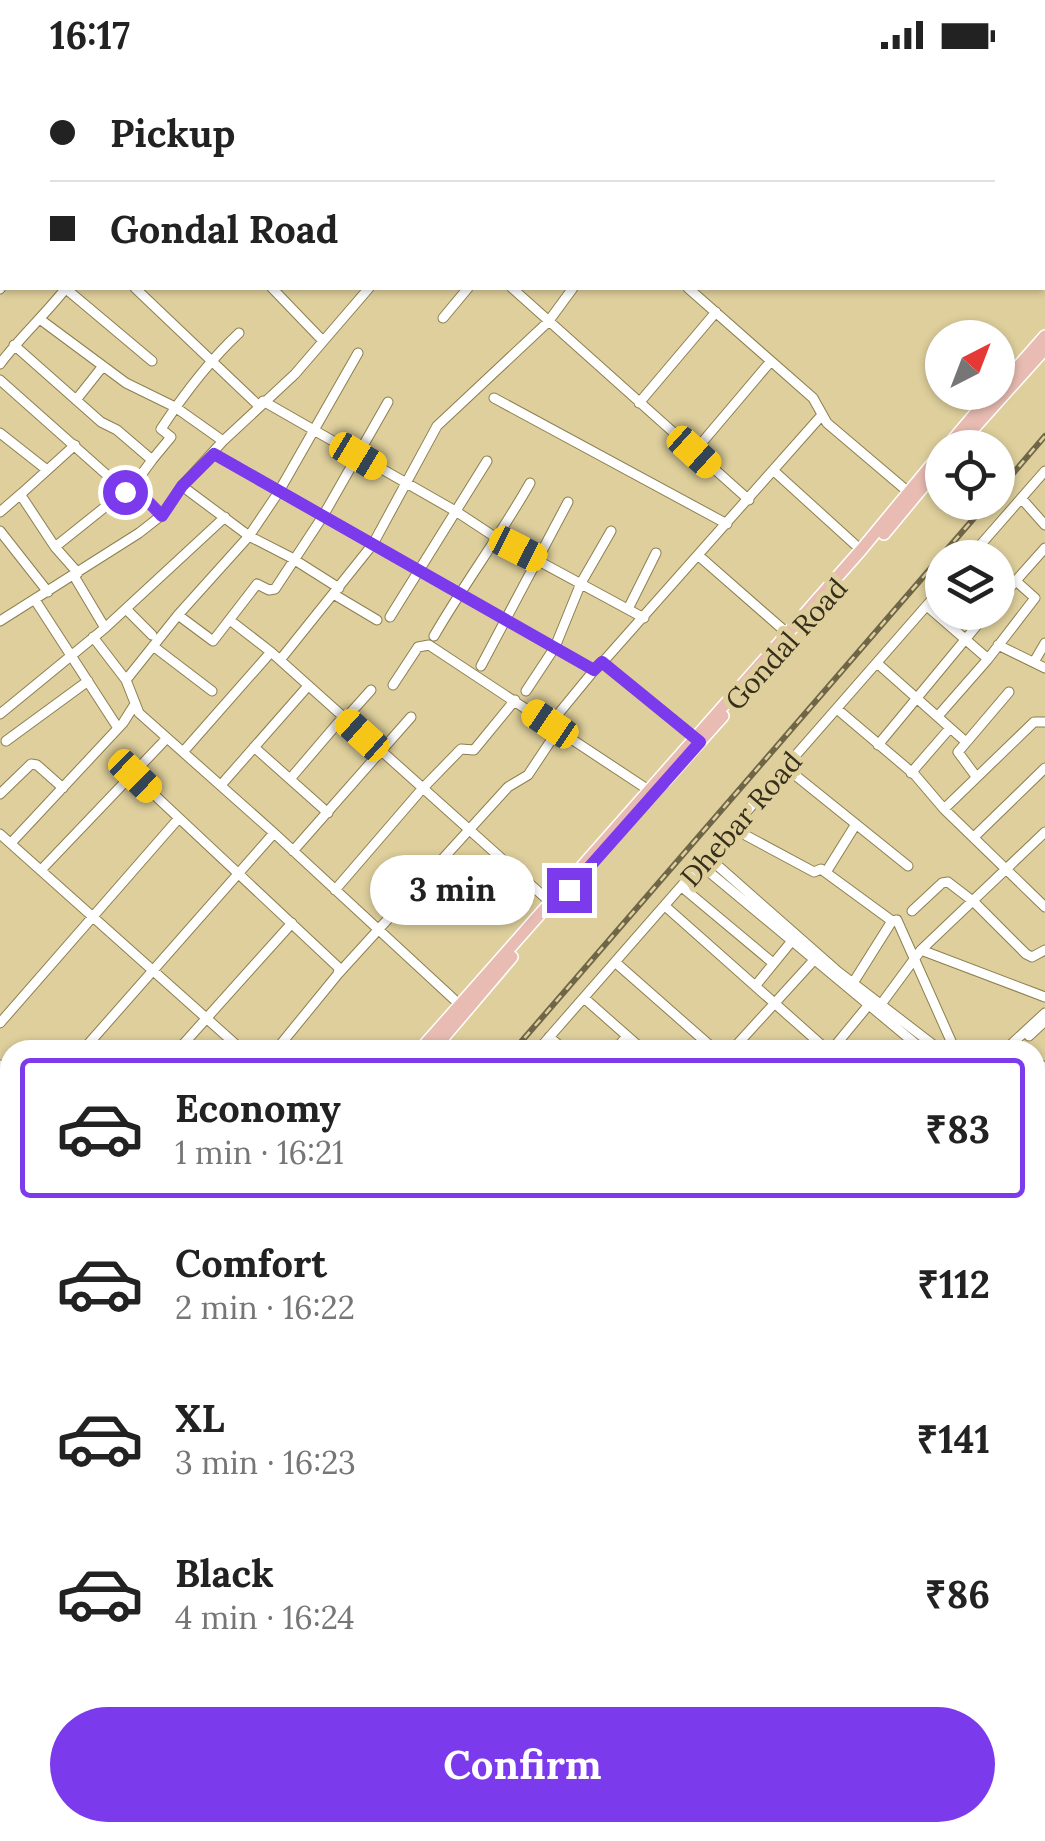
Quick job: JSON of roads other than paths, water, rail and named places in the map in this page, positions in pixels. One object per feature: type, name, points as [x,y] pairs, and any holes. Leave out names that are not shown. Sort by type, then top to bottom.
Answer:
[{"type":"main road","points":[[1015,370],[1045,336]]},
{"type":"main road","points":[[972,430],[1045,349]]},
{"type":"main road","points":[[962,430],[979,410]]},
{"type":"main road","points":[[428,1040],[925,476]]},
{"type":"main road","name":"Gondal Road","points":[[441,1040],[696,739],[925,481]]},
{"type":"street","points":[[0,364],[64,290]]},
{"type":"street","points":[[67,290],[152,361]]},
{"type":"street","points":[[137,290],[261,404],[644,618]]},
{"type":"street","points":[[274,290],[323,341]]},
{"type":"street","points":[[0,620],[162,516],[182,486],[223,441],[295,374],[367,290]]},
{"type":"street","points":[[443,318],[466,290]]},
{"type":"street","points":[[514,290],[749,500]]},
{"type":"street","points":[[280,660],[373,544],[437,426],[548,322],[572,290]]},
{"type":"street","points":[[690,290],[813,398],[827,423],[912,494]]},
{"type":"street","points":[[639,403],[716,312]]},
{"type":"street","points":[[41,320],[126,383],[175,408],[223,441]]},
{"type":"street","points":[[55,547],[129,489],[171,437],[161,429],[175,408],[210,360],[240,333]]},
{"type":"street","points":[[14,345],[152,460]]},
{"type":"street","points":[[126,680],[152,640],[249,536],[358,353]]},
{"type":"street","points":[[694,452],[771,360]]},
{"type":"street","points":[[76,400],[103,366]]},
{"type":"street","points":[[0,380],[162,516]]},
{"type":"street","points":[[494,398],[728,524]]},
{"type":"street","points":[[178,616],[213,641],[257,584],[275,589],[323,516],[388,402]]},
{"type":"street","points":[[284,1040],[468,830],[508,787],[528,775],[554,727],[598,666],[822,415]]},
{"type":"street","points":[[0,433],[46,470]]},
{"type":"street","points":[[0,512],[74,445]]},
{"type":"street","points":[[214,454],[555,648],[598,666],[696,739]]},
{"type":"street","points":[[390,617],[487,461]]},
{"type":"street","points":[[774,471],[860,550]]},
{"type":"street","points":[[984,540],[1045,471]]},
{"type":"street","points":[[434,636],[530,483]]},
{"type":"street","points":[[182,486],[249,536],[292,558],[377,620]]},
{"type":"street","points":[[22,493],[23,502],[76,574],[105,628]]},
{"type":"street","points":[[1021,498],[1045,525]]},
{"type":"street","points":[[482,666],[568,502]]},
{"type":"street","points":[[0,714],[105,628],[225,518]]},
{"type":"street","points":[[0,531],[48,592]]},
{"type":"street","points":[[526,690],[555,648],[581,583],[611,531]]},
{"type":"street","points":[[1015,581],[1045,548]]},
{"type":"street","points":[[628,609],[656,553]]},
{"type":"street","points":[[700,556],[787,633]]},
{"type":"street","points":[[1015,583],[1036,598],[1015,625]]},
{"type":"street","points":[[36,600],[118,728]]},
{"type":"street","points":[[126,608],[152,640],[212,691]]},
{"type":"street","name":"Dhebar Road","points":[[547,1040],[925,608]]},
{"type":"street","points":[[231,621],[271,652],[550,902]]},
{"type":"street","points":[[955,630],[988,659]]},
{"type":"street","points":[[878,745],[973,630]]},
{"type":"street","points":[[938,716],[1011,630]]},
{"type":"street","points":[[93,638],[126,680],[139,713],[459,1004]]},
{"type":"street","points":[[1034,662],[1045,643]]},
{"type":"street","points":[[393,684],[418,647],[429,645],[648,789]]},
{"type":"street","points":[[998,646],[1045,668]]},
{"type":"street","points":[[183,752],[271,652]]},
{"type":"street","points":[[877,663],[966,742]]},
{"type":"street","points":[[2,740],[88,681]]},
{"type":"street","points":[[220,785],[308,686]]},
{"type":"street","points":[[290,779],[370,690]]},
{"type":"street","points":[[975,775],[958,752],[1010,692]]},
{"type":"street","points":[[335,890],[422,789],[462,749],[474,750],[516,700]]},
{"type":"street","points":[[11,842],[118,728],[135,704]]},
{"type":"street","points":[[837,709],[911,772],[1045,907]]},
{"type":"street","points":[[293,851],[411,718]]},
{"type":"street","points":[[944,809],[1034,722],[1045,722]]},
{"type":"street","points":[[911,772],[950,728]]},
{"type":"street","points":[[42,869],[130,772],[167,738]]},
{"type":"street","points":[[254,747],[328,813]]},
{"type":"street","points":[[0,794],[31,764],[62,788]]},
{"type":"street","points":[[785,768],[908,866]]},
{"type":"street","points":[[975,836],[1045,768]]},
{"type":"street","points":[[130,772],[334,962],[338,974]]},
{"type":"street","points":[[0,1023],[179,818]]},
{"type":"street","points":[[828,869],[856,824]]},
{"type":"street","points":[[734,829],[814,872],[822,869],[895,921],[918,954],[951,1040]]},
{"type":"street","points":[[92,1040],[274,832]]},
{"type":"street","points":[[840,1040],[918,954],[1045,832]]},
{"type":"street","points":[[0,834],[231,1040]]},
{"type":"street","points":[[706,862],[791,942],[853,983],[909,1040]]},
{"type":"street","points":[[706,862],[874,1006],[925,1040]]},
{"type":"street","points":[[853,983],[895,921],[945,882],[974,902],[1026,954],[1032,958],[1045,950]]},
{"type":"street","points":[[682,887],[774,963]]},
{"type":"street","points":[[665,906],[818,1040]]},
{"type":"street","points":[[187,1040],[292,923]]},
{"type":"street","points":[[756,985],[791,942]]},
{"type":"street","points":[[918,954],[1045,997]]},
{"type":"street","points":[[741,1040],[816,957]]},
{"type":"street","points":[[615,962],[704,1040]]},
{"type":"street","points":[[584,998],[633,1040]]},
{"type":"street","points":[[1018,1040],[1045,1012]]},
{"type":"street","points":[[1021,1040],[1045,1021]]},
{"type":"street","points":[[624,1040],[628,1036]]},
{"type":"street","points":[[550,1037],[553,1040]]},
{"type":"railway","points":[[1015,471],[1045,436]]},
{"type":"railway","points":[[523,1040],[972,520]]}]
